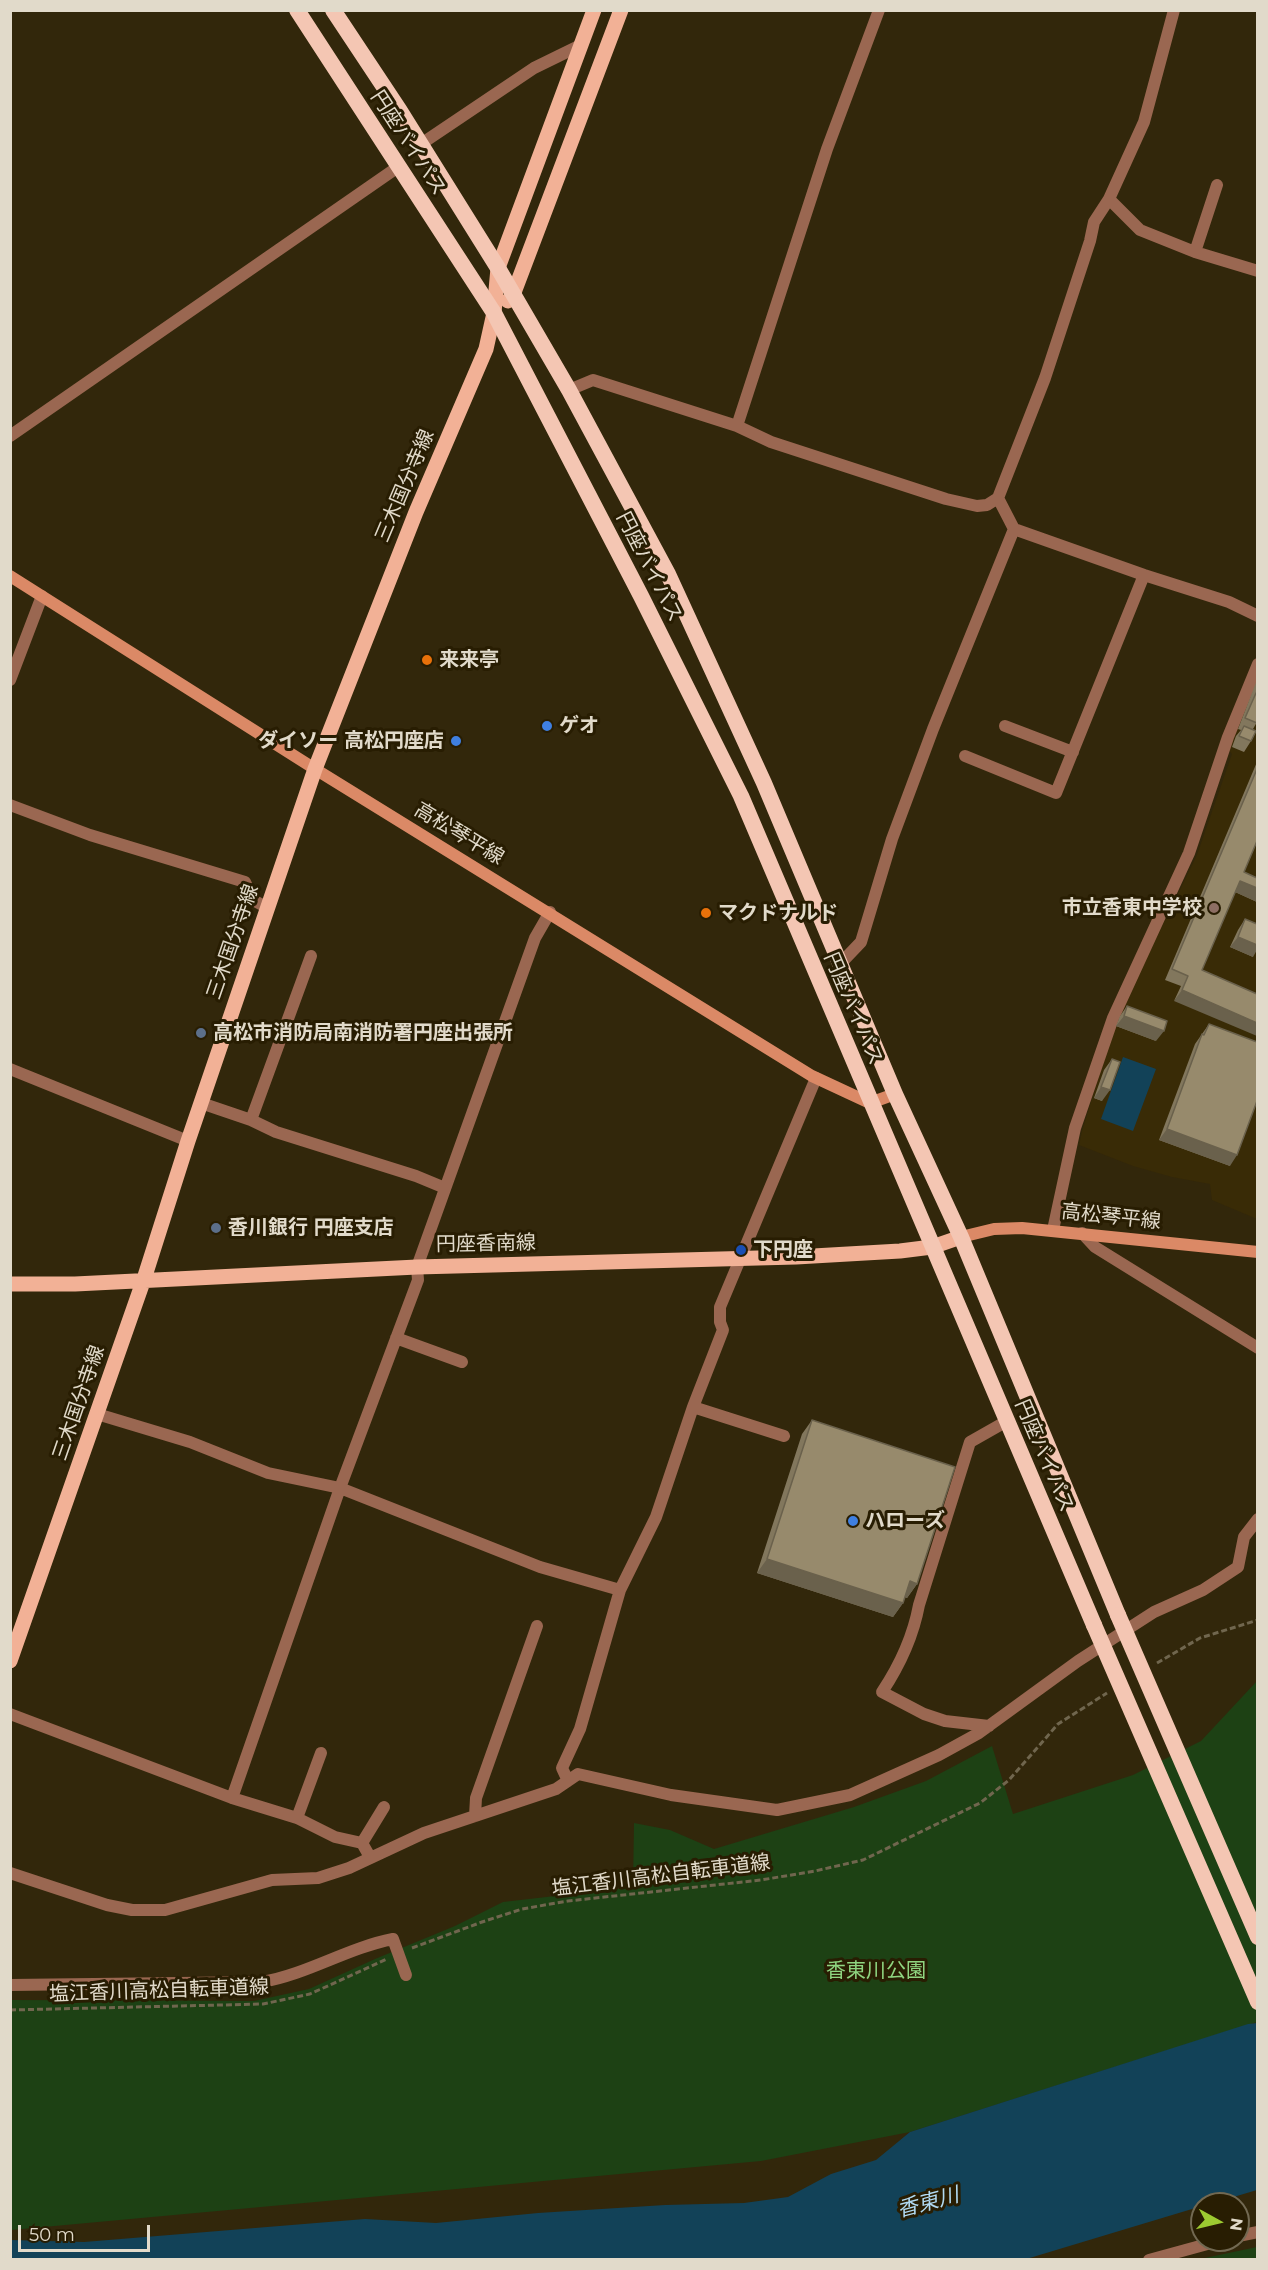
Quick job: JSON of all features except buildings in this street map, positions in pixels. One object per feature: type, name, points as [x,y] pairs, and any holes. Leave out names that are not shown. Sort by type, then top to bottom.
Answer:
[{"type":"highway","name":"円座バイパス","points":[[297,10],[495,313],[741,796],[1006,1421],[1257,2002]]},
{"type":"highway","name":"円座バイパス","points":[[333,10],[421,144],[498,268],[569,390],[668,574],[764,783],[895,1094],[961,1236],[1118,1615],[1257,1937]]},
{"type":"main road","name":"三木国分寺線","points":[[10,1661],[144,1279],[266,907],[315,769],[416,512],[486,349],[495,313],[498,268],[594,10]]},
{"type":"main road","points":[[495,313],[513,296],[621,10]]},
{"type":"main road","name":"高松琴平線","points":[[10,576],[315,769],[816,1078],[870,1103]]},
{"type":"main road","points":[[870,1103],[895,1094]]},
{"type":"main road","name":"高松琴平線","points":[[961,1236],[994,1229],[1022,1228],[1257,1252]]},
{"type":"main road","name":"円座香南線","points":[[10,1284],[75,1284],[417,1267],[900,1251],[932,1247],[961,1236]]},
{"type":"street","points":[[737,426],[827,149],[879,10]]},
{"type":"street","points":[[569,390],[593,380],[737,426],[771,442],[946,499],[977,506],[987,505],[998,498],[1045,378],[1090,241],[1094,222],[1109,199],[1144,122],[1174,10]]},
{"type":"street","points":[[421,144],[534,68],[581,45]]},
{"type":"street","points":[[10,436],[398,166]]},
{"type":"street","points":[[1195,252],[1217,185]]},
{"type":"street","points":[[1109,199],[1140,230],[1195,252],[1257,271]]},
{"type":"street","points":[[998,498],[1014,529],[1229,602],[1257,616]]},
{"type":"street","points":[[840,964],[861,942],[892,839],[933,729],[1014,529]]},
{"type":"street","points":[[965,756],[1056,793],[1144,575]]},
{"type":"street","points":[[10,680],[42,596]]},
{"type":"street","points":[[1053,1230],[1075,1128],[1113,1018],[1189,853],[1228,737],[1257,664]]},
{"type":"street","points":[[1005,726],[1073,752]]},
{"type":"street","points":[[10,805],[90,835],[244,882],[253,900],[266,907]]},
{"type":"street","points":[[232,1798],[339,1488],[418,1280],[417,1267],[445,1188],[535,938],[550,912]]},
{"type":"street","points":[[250,1120],[311,956]]},
{"type":"street","points":[[10,1069],[188,1141]]},
{"type":"street","points":[[568,1781],[562,1768],[580,1729],[620,1590],[656,1516],[693,1407],[723,1330],[720,1322],[720,1307],[816,1078]]},
{"type":"street","points":[[201,1103],[250,1120],[276,1132],[416,1176],[445,1188]]},
{"type":"street","points":[[1082,1233],[1095,1247],[1257,1348]]},
{"type":"street","points":[[396,1338],[462,1362]]},
{"type":"street","points":[[693,1407],[784,1436]]},
{"type":"street","points":[[97,1414],[190,1442],[268,1473],[339,1488],[540,1567],[620,1590]]},
{"type":"street","points":[[989,1726],[945,1721],[924,1714],[882,1692],[895,1672],[914,1629],[919,1605],[970,1442],[1006,1421]]},
{"type":"street","points":[[10,1874],[107,1905],[132,1910],[165,1910],[272,1880],[318,1878],[349,1868],[424,1833],[556,1789],[578,1774],[671,1795],[777,1810],[850,1795],[939,1755],[989,1726],[1078,1661],[1154,1612],[1203,1590],[1238,1567],[1244,1538],[1257,1519]]},
{"type":"street","points":[[475,1816],[476,1798],[537,1626]]},
{"type":"street","points":[[10,1714],[232,1798],[297,1818],[335,1837],[362,1843],[370,1857]]},
{"type":"street","points":[[297,1818],[321,1753]]},
{"type":"street","points":[[362,1843],[384,1807]]},
{"type":"street","points":[[10,1985],[262,1982],[288,1978],[373,1943],[393,1939],[406,1975]]},
{"type":"street","points":[[1149,2259],[1190,2248]]},
{"type":"path","points":[[1151,1666],[1200,1638],[1257,1620]]},
{"type":"path","name":"塩江香川高松自転車道線","points":[[10,2010],[263,2004],[310,1994],[398,1954],[522,1909],[568,1901],[761,1880],[863,1860],[980,1803],[1009,1780],[1058,1724],[1113,1689]]},
{"type":"shaded area","name":"市立香東中学校","points":[[1257,676],[1257,1219],[1212,1200],[1210,1184],[1172,1177],[1133,1166],[1079,1145],[1117,1018],[1197,855],[1232,754],[1229,750]]},
{"type":"green space","name":"香東川公園","points":[[1257,1681],[1257,2022],[910,2132],[761,2161],[11,2230],[11,2000],[254,2001],[309,1989],[455,1926],[503,1902],[633,1887],[634,1823],[670,1830],[714,1849],[854,1807],[926,1781],[992,1746],[1013,1814],[1133,1775],[1201,1741]]},
{"type":"green space","points":[[1257,2247],[1257,2259],[1200,2259],[1233,2252],[1250,2252],[1250,2248]]},
{"type":"water","points":[[1123,1057],[1156,1069],[1133,1131],[1101,1119]]},
{"type":"water","name":"香東川","points":[[1257,2023],[1257,2190],[1250,2192],[1190,2192],[1190,2210],[1023,2260],[11,2259],[11,2240],[84,2242],[365,2219],[436,2223],[538,2213],[665,2205],[744,2203],[788,2197],[831,2174],[876,2160],[910,2132]]},
{"type":"place","name":"来来亭","points":[[427,660]]},
{"type":"place","name":"ゲオ","points":[[547,726]]},
{"type":"place","name":"ダイソー 高松円座店","points":[[456,741]]},
{"type":"place","name":"市立香東中学校","points":[[1214,908]]},
{"type":"place","name":"マクドナルド","points":[[706,913]]},
{"type":"place","name":"高松市消防局南消防署円座出張所","points":[[201,1033]]},
{"type":"place","name":"香川銀行 円座支店","points":[[216,1228]]},
{"type":"place","name":"下円座","points":[[741,1250]]},
{"type":"place","name":"ハローズ","points":[[853,1521]]}]
